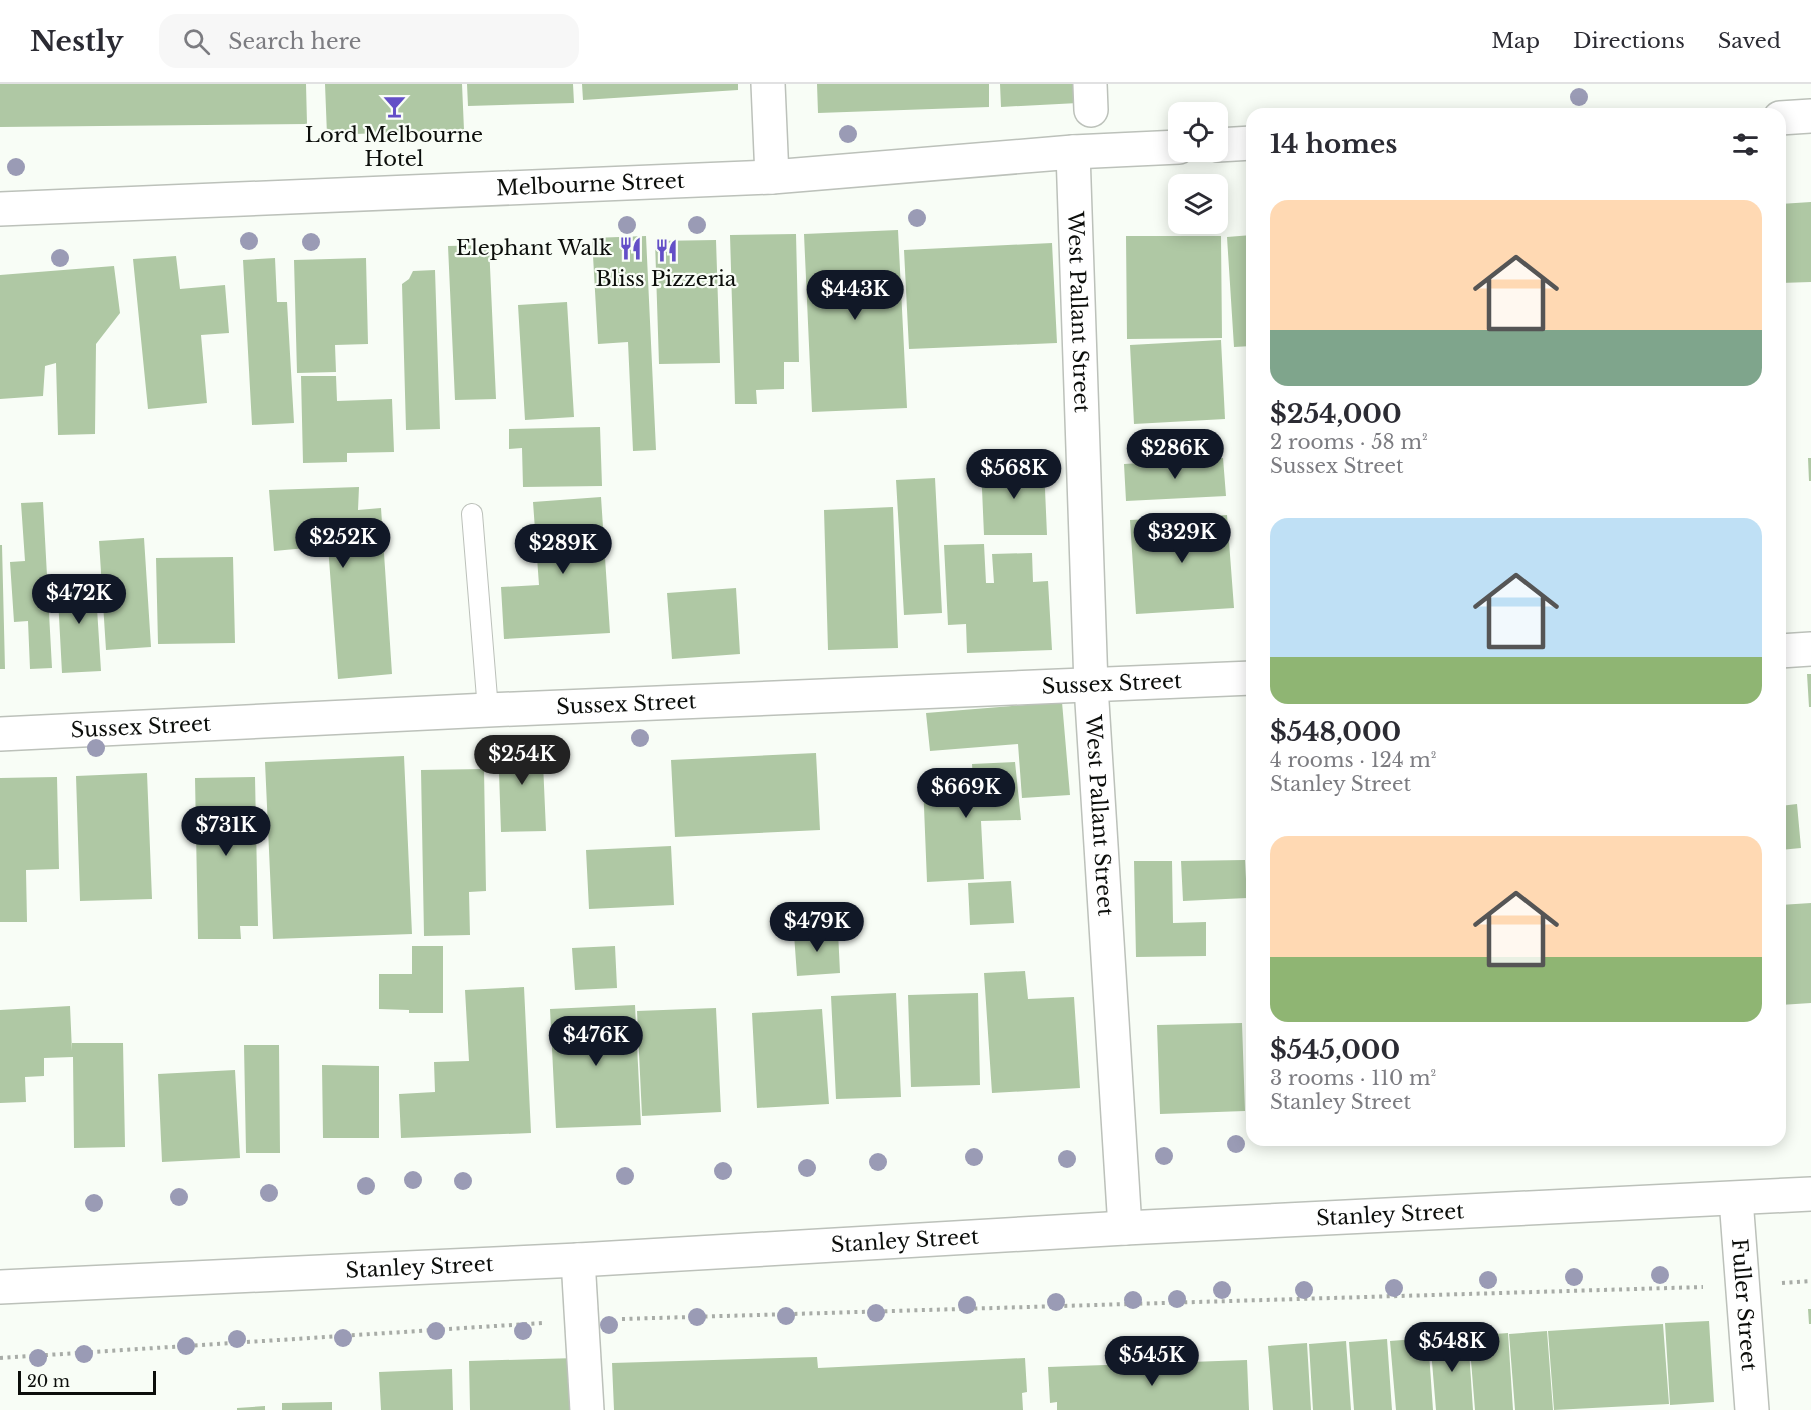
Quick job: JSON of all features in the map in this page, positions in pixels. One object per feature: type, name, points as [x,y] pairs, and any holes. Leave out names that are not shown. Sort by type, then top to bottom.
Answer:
[{"type":"street","points":[[768,84],[772,177]]},
{"type":"street","points":[[1786,118],[1811,116]]},
{"type":"street","points":[[1228,144],[1246,143]]},
{"type":"street","name":"Melbourne Street","points":[[0,209],[772,177],[1073,152],[1168,148]]},
{"type":"street","name":"West Pallant Street","points":[[1073,152],[1091,686],[1125,1228]]},
{"type":"street","points":[[1786,651],[1811,649]]},
{"type":"street","name":"Sussex Street","points":[[0,734],[488,710],[1246,678]]},
{"type":"street","name":"Stanley Street","points":[[0,1287],[578,1260],[1125,1228],[1811,1194]]},
{"type":"street","name":"Fuller Street","points":[[1736,1199],[1752,1410]]},
{"type":"street","points":[[578,1260],[587,1410]]},
{"type":"lane","points":[[471,514],[488,710]]},
{"type":"path","points":[[1779,1283],[1811,1281]]},
{"type":"path","points":[[0,1358],[582,1320],[1707,1287]]},
{"type":"building","points":[[0,84],[306,84],[307,124],[0,127]]},
{"type":"building","name":"Lord Melbourne Hotel","points":[[325,84],[462,84],[464,130],[327,135]]},
{"type":"building","points":[[467,84],[573,84],[574,103],[468,106]]},
{"type":"building","points":[[582,84],[738,84],[738,90],[583,100]]},
{"type":"building","points":[[817,84],[989,84],[989,107],[818,113]]},
{"type":"building","points":[[1000,84],[1077,84],[1078,103],[1001,107]]},
{"type":"building","points":[[1811,202],[1811,282],[1786,283],[1786,204]]},
{"type":"building","points":[[898,230],[907,408],[812,412],[804,234]]},
{"type":"building","points":[[796,234],[799,362],[784,362],[784,389],[756,390],[757,404],[735,404],[730,235]]},
{"type":"building","points":[[1246,235],[1246,346],[1234,347],[1227,237]]},
{"type":"building","points":[[646,236],[656,450],[633,451],[628,342],[598,344],[592,238]]},
{"type":"building","points":[[1126,236],[1221,236],[1222,338],[1127,339]]},
{"type":"building","points":[[716,240],[720,363],[659,364],[655,241]]},
{"type":"building","points":[[1052,243],[1057,343],[909,349],[904,250]]},
{"type":"building","points":[[489,245],[496,399],[455,400],[448,246]]},
{"type":"building","points":[[176,256],[180,289],[225,285],[229,333],[201,335],[207,403],[148,409],[133,259]]},
{"type":"building","points":[[275,258],[277,302],[287,302],[294,423],[252,425],[243,260]]},
{"type":"building","points":[[366,258],[368,344],[335,345],[336,372],[297,373],[294,260]]},
{"type":"building","points":[[114,266],[120,313],[96,344],[95,434],[58,435],[56,363],[45,366],[43,396],[0,399],[0,275]]},
{"type":"building","points":[[435,270],[440,429],[406,430],[402,284],[409,279],[413,271]]},
{"type":"building","points":[[567,302],[574,417],[525,420],[518,305]]},
{"type":"building","points":[[1221,340],[1225,419],[1134,424],[1130,345]]},
{"type":"building","points":[[301,376],[336,376],[337,401],[392,399],[394,452],[347,453],[347,462],[303,463]]},
{"type":"building","points":[[600,427],[602,486],[523,487],[522,448],[509,449],[509,429]]},
{"type":"building","points":[[1223,458],[1226,496],[1126,501],[1124,464]]},
{"type":"building","points":[[1808,458],[1811,458],[1811,481],[1809,481]]},
{"type":"building","points":[[981,466],[1044,466],[1047,535],[984,535]]},
{"type":"building","points":[[935,478],[942,613],[904,615],[896,480]]},
{"type":"building","points":[[359,487],[358,510],[381,508],[392,674],[338,679],[328,546],[274,551],[269,490]]},
{"type":"building","points":[[601,497],[610,633],[504,639],[501,587],[539,585],[533,502]]},
{"type":"building","points":[[43,502],[52,668],[30,669],[28,621],[14,622],[10,562],[25,561],[21,503]]},
{"type":"building","points":[[893,507],[898,648],[828,650],[824,510]]},
{"type":"building","points":[[1227,515],[1234,608],[1136,614],[1130,520]]},
{"type":"building","points":[[144,538],[151,647],[106,650],[99,541]]},
{"type":"building","points":[[984,544],[986,583],[994,583],[992,554],[1032,553],[1033,582],[1048,581],[1052,650],[967,653],[966,624],[948,625],[944,545]]},
{"type":"building","points":[[0,545],[2,545],[5,669],[0,669]]},
{"type":"building","points":[[233,557],[235,643],[158,644],[156,558]]},
{"type":"building","points":[[95,577],[101,671],[62,673],[57,579]]},
{"type":"building","points":[[736,588],[740,654],[672,659],[667,593]]},
{"type":"building","points":[[1807,674],[1811,674],[1811,707],[1809,707]]},
{"type":"building","points":[[1062,702],[1070,795],[1022,798],[1018,744],[930,751],[926,713]]},
{"type":"building","points":[[542,740],[546,831],[501,832],[498,742]]},
{"type":"building","points":[[816,753],[820,830],[675,837],[671,760]]},
{"type":"building","points":[[404,756],[412,934],[273,939],[265,762]]},
{"type":"building","points":[[1015,762],[1021,820],[981,821],[984,879],[927,882],[923,782],[973,780],[972,764]]},
{"type":"building","points":[[484,769],[486,891],[469,892],[470,935],[424,936],[421,770]]},
{"type":"building","points":[[147,773],[152,899],[80,901],[76,776]]},
{"type":"building","points":[[57,777],[59,869],[26,870],[27,922],[0,922],[0,778]]},
{"type":"building","points":[[255,777],[258,926],[240,926],[241,939],[198,939],[195,778]]},
{"type":"building","points":[[1797,804],[1801,848],[1786,849],[1786,805]]},
{"type":"building","points":[[671,846],[674,905],[589,909],[586,850]]},
{"type":"building","points":[[1245,860],[1246,898],[1183,901],[1181,861]]},
{"type":"building","points":[[1134,861],[1172,861],[1173,923],[1206,922],[1206,956],[1136,957]]},
{"type":"building","points":[[1011,881],[1014,923],[970,925],[968,883]]},
{"type":"building","points":[[1811,903],[1811,1003],[1786,1005],[1786,905]]},
{"type":"building","points":[[838,931],[840,973],[797,976],[794,934]]},
{"type":"building","points":[[412,946],[443,946],[443,1013],[409,1013],[409,1010],[379,1009],[379,974],[412,974]]},
{"type":"building","points":[[615,946],[617,988],[575,990],[572,948]]},
{"type":"building","points":[[1025,971],[1028,999],[1074,997],[1080,1088],[992,1093],[984,973]]},
{"type":"building","points":[[524,987],[531,1133],[401,1138],[399,1094],[435,1092],[434,1062],[469,1061],[465,990]]},
{"type":"building","points":[[896,993],[901,1097],[836,1099],[831,996]]},
{"type":"building","points":[[978,993],[980,1085],[911,1087],[908,995]]},
{"type":"building","points":[[635,1005],[641,1125],[556,1128],[550,1009]]},
{"type":"building","points":[[70,1006],[72,1051],[72,1043],[123,1043],[125,1147],[74,1148],[73,1057],[44,1058],[44,1076],[25,1077],[26,1102],[0,1103],[0,1010]]},
{"type":"building","points":[[716,1008],[721,1112],[642,1116],[637,1011]]},
{"type":"building","points":[[822,1009],[829,1104],[757,1108],[752,1013]]},
{"type":"building","points":[[1242,1023],[1245,1111],[1160,1114],[1157,1025]]},
{"type":"building","points":[[244,1045],[279,1045],[280,1153],[246,1153]]},
{"type":"building","points":[[322,1065],[379,1066],[379,1138],[323,1138]]},
{"type":"building","points":[[235,1070],[240,1158],[162,1162],[158,1074]]},
{"type":"building","points":[[1808,1309],[1811,1309],[1811,1324],[1809,1324]]},
{"type":"building","points":[[1709,1321],[1714,1402],[1670,1405],[1665,1323]]},
{"type":"building","points":[[1663,1324],[1669,1404],[1554,1410],[1548,1331]]},
{"type":"building","points":[[1547,1331],[1553,1410],[1515,1410],[1509,1334]]},
{"type":"building","points":[[1508,1333],[1513,1410],[1475,1410],[1469,1336]]},
{"type":"building","points":[[1468,1335],[1473,1410],[1436,1410],[1430,1338]]},
{"type":"building","points":[[1428,1338],[1433,1410],[1396,1410],[1390,1341]]},
{"type":"building","points":[[1387,1339],[1392,1410],[1354,1410],[1349,1342]]},
{"type":"building","points":[[1346,1341],[1351,1410],[1313,1410],[1309,1344]]},
{"type":"building","points":[[1307,1343],[1311,1410],[1273,1410],[1268,1346]]},
{"type":"building","points":[[817,1357],[818,1368],[1025,1358],[1027,1392],[1022,1393],[1023,1410],[614,1410],[612,1363]]},
{"type":"building","points":[[576,1358],[578,1410],[470,1410],[469,1361]]},
{"type":"building","points":[[1247,1360],[1249,1410],[1057,1410],[1057,1402],[1050,1403],[1048,1367]]},
{"type":"building","points":[[452,1369],[453,1410],[381,1410],[379,1372]]},
{"type":"building","points":[[332,1402],[332,1410],[282,1410],[282,1403]]},
{"type":"building","points":[[265,1406],[265,1410],[237,1410],[237,1408]]},
{"type":"place","name":"Lord Melbourne Hotel","points":[[394,107]]},
{"type":"place","name":"Elephant Walk","points":[[630,248]]},
{"type":"place","name":"Bliss Pizzeria","points":[[666,251]]}]
